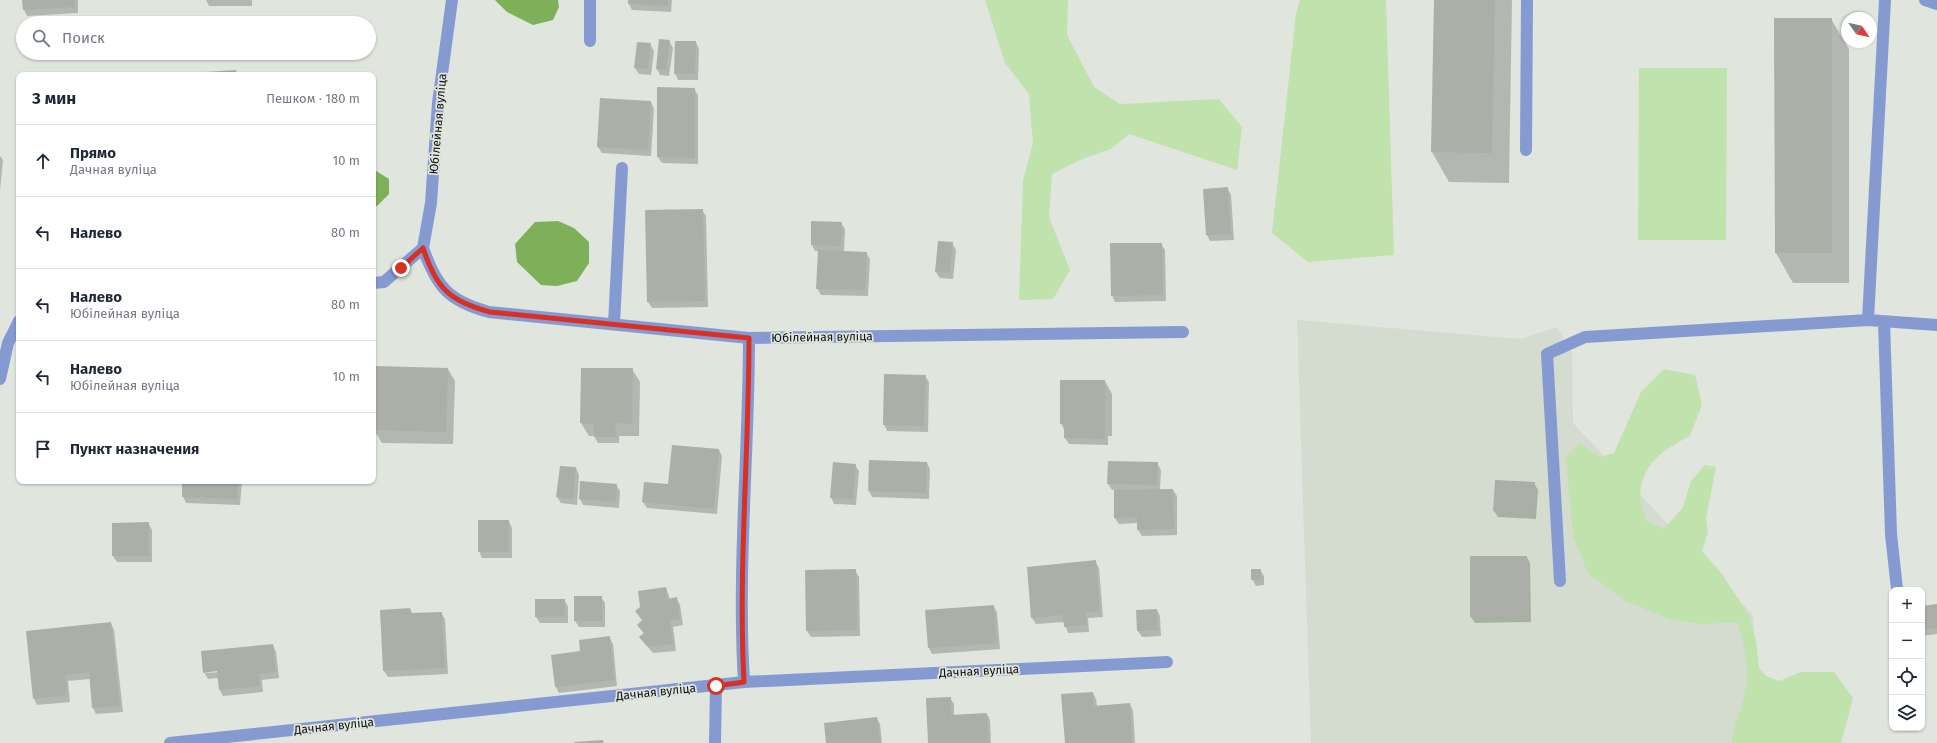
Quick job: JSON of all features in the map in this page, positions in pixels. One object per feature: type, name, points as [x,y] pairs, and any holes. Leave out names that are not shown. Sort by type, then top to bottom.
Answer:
[{"type":"street","name":"Юбілейная вуліца","points":[[452,0],[438,103],[431,203],[423,248],[428,264],[445,290],[454,299],[471,307],[490,312],[749,338],[1182,332]]},
{"type":"street","points":[[590,0],[590,41]]},
{"type":"street","points":[[1526,150],[1527,0]]},
{"type":"street","points":[[1868,320],[1885,0]]},
{"type":"street","points":[[1925,0],[1937,4]]},
{"type":"street","points":[[614,324],[622,168]]},
{"type":"street","points":[[376,283],[384,282],[423,248]]},
{"type":"street","points":[[1560,581],[1547,354],[1585,337],[1868,320],[1937,325]]},
{"type":"street","points":[[1884,322],[1891,534],[1897,587]]},
{"type":"street","points":[[0,379],[4,343],[16,325]]},
{"type":"street","points":[[744,682],[741,630],[749,392],[749,338]]},
{"type":"street","name":"Дачная вуліца","points":[[170,743],[744,682],[1167,662]]},
{"type":"street","points":[[715,743],[716,686]]},
{"type":"shaded area","points":[[495,0],[558,0],[559,7],[553,20],[533,25],[507,12]]},
{"type":"shaded area","points":[[985,0],[1068,0],[1067,35],[1094,87],[1120,104],[1219,99],[1242,127],[1237,170],[1129,134],[1111,149],[1082,159],[1052,174],[1049,217],[1070,270],[1053,299],[1019,300],[1023,180],[1033,143],[1029,94],[1005,63]]},
{"type":"shaded area","points":[[1300,0],[1386,0],[1394,255],[1308,262],[1272,233],[1296,14]]},
{"type":"shaded area","points":[[1639,68],[1727,68],[1726,240],[1638,240]]},
{"type":"shaded area","points":[[376,171],[389,179],[389,194],[377,206]]},
{"type":"shaded area","points":[[558,221],[574,228],[589,242],[589,263],[577,281],[557,286],[541,285],[517,262],[515,244],[535,222]]},
{"type":"shaded area","points":[[1297,320],[1521,339],[1557,327],[1572,353],[1573,423],[1753,615],[1758,743],[1311,743]]},
{"type":"shaded area","points":[[1664,369],[1695,375],[1702,405],[1690,436],[1663,452],[1649,467],[1645,475],[1641,485],[1640,500],[1647,521],[1664,529],[1683,507],[1691,481],[1705,465],[1716,467],[1706,518],[1708,532],[1702,551],[1722,574],[1748,614],[1756,640],[1759,668],[1766,676],[1779,681],[1801,672],[1834,672],[1853,698],[1841,743],[1732,743],[1735,725],[1747,686],[1746,658],[1737,622],[1703,624],[1672,620],[1625,601],[1588,573],[1573,537],[1566,456],[1580,443],[1600,457],[1614,453],[1641,392]]},
{"type":"building","points":[[22,0],[75,0],[75,7],[23,10]]},
{"type":"building","points":[[628,0],[668,0],[668,6],[628,4]]},
{"type":"building","points":[[1434,0],[1495,0],[1492,153],[1431,152]]},
{"type":"building","points":[[1774,18],[1832,18],[1832,253],[1775,253]]},
{"type":"building","points":[[659,39],[670,40],[666,70],[656,69]]},
{"type":"building","points":[[675,41],[696,41],[695,74],[674,74]]},
{"type":"building","points":[[637,42],[651,43],[648,69],[634,68]]},
{"type":"building","points":[[236,70],[236,72],[206,72]]},
{"type":"building","points":[[657,87],[695,88],[695,158],[657,157]]},
{"type":"building","points":[[600,98],[651,101],[648,150],[597,147]]},
{"type":"building","points":[[1228,187],[1231,234],[1206,235],[1203,189]]},
{"type":"building","points":[[703,209],[705,301],[647,302],[645,210]]},
{"type":"building","points":[[811,221],[842,222],[841,246],[811,245]]},
{"type":"building","points":[[938,241],[953,242],[950,273],[935,272]]},
{"type":"building","points":[[1110,243],[1162,243],[1163,295],[1111,296]]},
{"type":"building","points":[[818,250],[867,252],[865,290],[816,289]]},
{"type":"building","points":[[376,366],[448,368],[446,432],[376,430]]},
{"type":"building","points":[[581,368],[633,368],[632,424],[615,423],[616,437],[594,437],[594,424],[580,423]]},
{"type":"building","points":[[884,374],[926,375],[924,426],[883,425]]},
{"type":"building","points":[[1060,380],[1105,380],[1105,439],[1064,438],[1064,424],[1060,424]]},
{"type":"building","points":[[672,445],[719,449],[714,509],[642,502],[644,482],[668,484]]},
{"type":"building","points":[[869,460],[927,462],[926,493],[868,491]]},
{"type":"building","points":[[1108,461],[1158,462],[1157,485],[1107,484]]},
{"type":"building","points":[[833,462],[856,464],[853,499],[830,498]]},
{"type":"building","points":[[560,466],[576,467],[573,499],[556,497]]},
{"type":"building","points":[[1495,480],[1535,482],[1533,513],[1493,511]]},
{"type":"building","points":[[580,481],[617,484],[616,502],[579,499]]},
{"type":"building","points":[[182,484],[238,484],[237,499],[182,497]]},
{"type":"building","points":[[1173,489],[1174,529],[1137,530],[1137,517],[1114,518],[1114,490]]},
{"type":"building","points":[[478,520],[509,520],[509,552],[478,552]]},
{"type":"building","points":[[149,522],[149,556],[112,556],[112,523]]},
{"type":"building","points":[[1470,556],[1527,556],[1528,616],[1470,617]]},
{"type":"building","points":[[1096,560],[1100,611],[1085,612],[1087,625],[1064,627],[1063,615],[1031,618],[1027,567]]},
{"type":"building","points":[[856,569],[857,630],[806,631],[805,570]]},
{"type":"building","points":[[1251,569],[1261,569],[1261,579],[1251,580]]},
{"type":"building","points":[[666,587],[668,599],[677,597],[680,619],[670,620],[673,644],[648,647],[639,637],[644,633],[637,625],[642,620],[635,611],[640,607],[638,591]]},
{"type":"building","points":[[574,596],[602,596],[602,621],[574,621]]},
{"type":"building","points":[[535,599],[565,599],[565,617],[535,617]]},
{"type":"building","points":[[1937,604],[1937,628],[1925,630],[1925,606]]},
{"type":"building","points":[[994,605],[997,643],[928,648],[925,610]]},
{"type":"building","points":[[410,608],[411,613],[442,612],[445,668],[383,671],[380,610]]},
{"type":"building","points":[[1157,609],[1158,630],[1137,631],[1136,610]]},
{"type":"building","points":[[111,622],[120,706],[92,708],[89,672],[65,675],[67,695],[33,699],[26,631]]},
{"type":"building","points":[[610,636],[614,680],[555,687],[551,655],[580,651],[579,640]]},
{"type":"building","points":[[273,644],[276,672],[259,674],[260,686],[219,690],[217,671],[203,673],[201,651]]},
{"type":"building","points":[[1093,692],[1094,706],[1130,703],[1132,743],[1065,743],[1061,694]]},
{"type":"building","points":[[951,697],[951,715],[987,713],[989,743],[928,743],[926,698]]},
{"type":"building","points":[[877,717],[880,743],[826,743],[824,723]]},
{"type":"building","points":[[603,740],[604,743],[574,743],[574,742]]},
{"type":"route","points":[[401,268],[423,248],[428,264],[437,280],[454,299],[471,307],[490,312],[749,338],[749,392],[741,630],[744,682],[716,686]]}]
